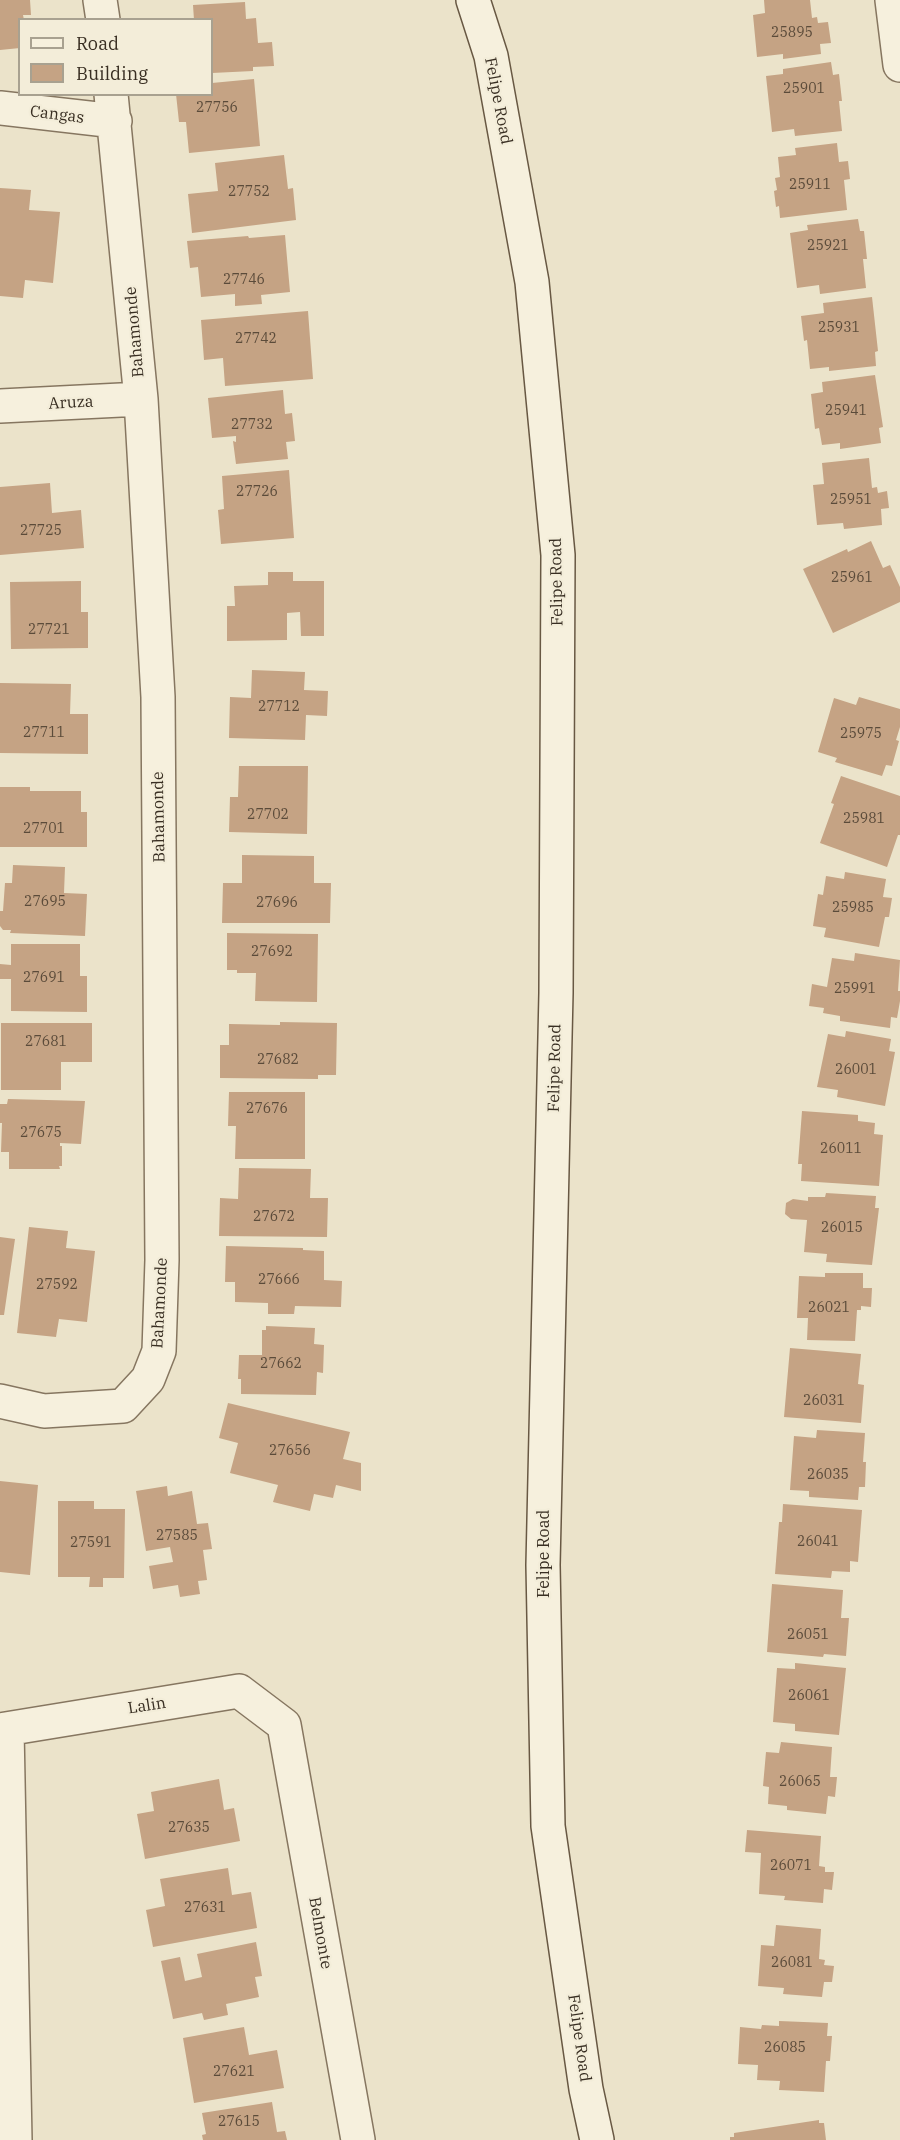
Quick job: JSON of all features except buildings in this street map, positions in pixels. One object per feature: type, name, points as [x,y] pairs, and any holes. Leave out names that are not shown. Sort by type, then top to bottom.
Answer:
[{"type":"street","points":[[100,0],[103,18]]},
{"type":"street","name":"Felipe Road","points":[[473,0],[491,56],[532,282],[558,555],[556,993],[543,1565],[548,1814],[586,2089],[597,2140]]},
{"type":"street","points":[[892,0],[900,65]]},
{"type":"street","name":"Cangas","points":[[0,108],[113,108]]},
{"type":"street","name":"Bahamonde","points":[[0,1401],[44,1411],[123,1406],[148,1379],[159,1351],[162,1248],[158,697],[141,399],[113,108]]},
{"type":"street","name":"Aruza","points":[[0,406],[141,399]]},
{"type":"street","name":"Lalin","points":[[4,1730],[239,1691],[284,1725]]},
{"type":"street","name":"Belmonte","points":[[284,1725],[357,2140]]},
{"type":"street","points":[[4,1730],[15,2140]]}]
